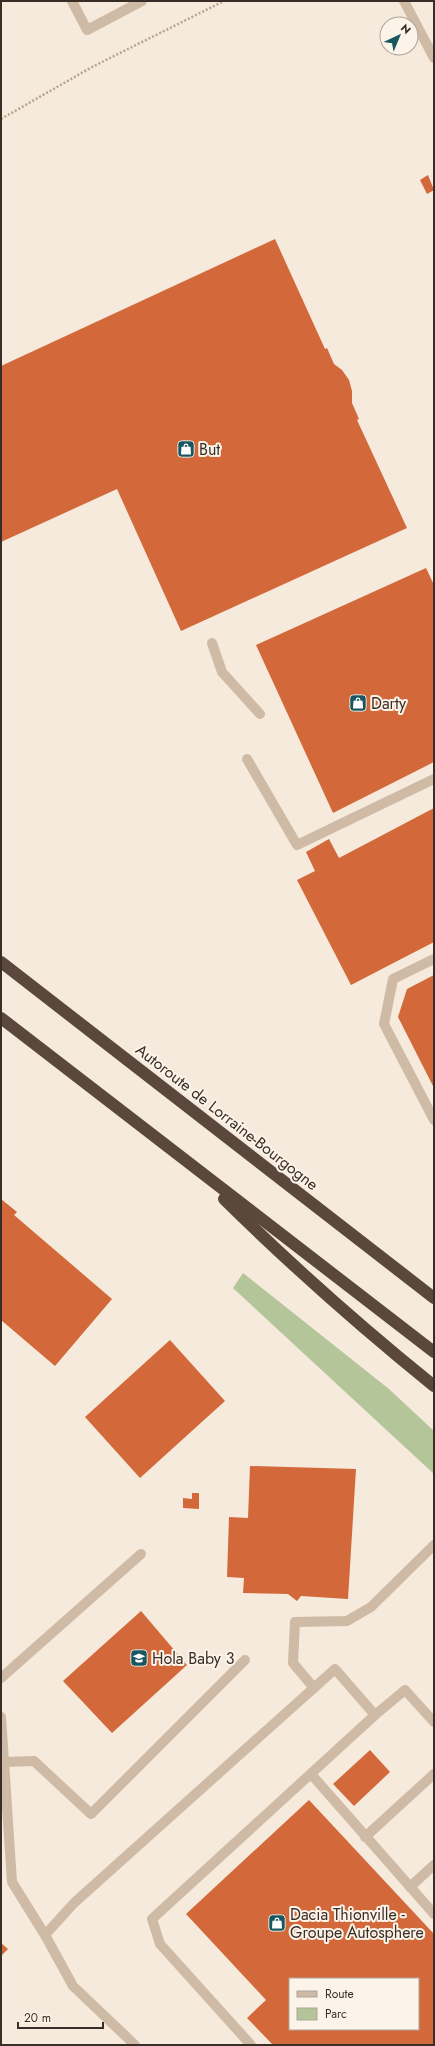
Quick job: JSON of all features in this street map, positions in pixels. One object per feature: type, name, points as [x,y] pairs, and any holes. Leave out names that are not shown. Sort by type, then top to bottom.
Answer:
[{"type":"highway","name":"Autoroute de Lorraine-Bourgogne","points":[[1,962],[434,1298]]},
{"type":"highway","points":[[1,1018],[434,1352]]},
{"type":"highway","points":[[188,1162],[279,1253],[378,1340],[434,1386]]},
{"type":"street","points":[[72,1],[87,30],[142,1]]},
{"type":"street","points":[[404,1],[434,58]]},
{"type":"street","points":[[212,643],[222,672],[260,714]]},
{"type":"street","points":[[247,759],[297,845],[434,779]]},
{"type":"street","points":[[434,959],[392,979],[384,1024],[434,1120]]},
{"type":"street","points":[[314,1688],[293,1663],[295,1622],[347,1621],[371,1607],[434,1545]]},
{"type":"street","points":[[1,1678],[141,1554]]},
{"type":"street","points":[[4,1762],[34,1761],[91,1814],[245,1660]]},
{"type":"street","points":[[45,1935],[74,1903],[335,1669],[375,1715]]},
{"type":"street","points":[[251,2045],[160,1944],[152,1919],[375,1715],[405,1690],[434,1722]]},
{"type":"street","points":[[1,1717],[12,1882],[45,1935],[73,1986],[135,2045]]},
{"type":"street","points":[[311,1774],[434,1914]]},
{"type":"street","points":[[366,1837],[434,1774]]},
{"type":"street","points":[[410,1887],[434,1865]]},
{"type":"path","points":[[1,119],[92,67],[224,1]]},
{"type":"green space","points":[[243,1273],[389,1389],[434,1431],[434,1474],[233,1288]]},
{"type":"building","points":[[428,175],[434,190],[427,194],[420,180]]},
{"type":"building","name":"But","points":[[275,239],[325,349],[327,348],[334,364],[342,370],[349,380],[352,391],[352,403],[359,419],[357,420],[407,528],[181,631],[117,489],[1,542],[1,366]]},
{"type":"building","name":"Darty","points":[[426,568],[434,585],[434,762],[333,813],[256,645]]},
{"type":"building","points":[[434,808],[434,942],[351,985],[297,880],[315,871],[306,852],[329,839],[339,858]]},
{"type":"building","points":[[434,975],[434,1088],[398,1017],[407,989]]},
{"type":"building","points":[[1,1199],[17,1212],[14,1215],[112,1299],[55,1366],[1,1320]]},
{"type":"building","points":[[170,1340],[225,1401],[140,1478],[85,1417]]},
{"type":"building","points":[[250,1466],[356,1469],[348,1599],[301,1596],[297,1601],[288,1594],[243,1593],[244,1578],[227,1577],[229,1517],[248,1518]]},
{"type":"building","points":[[192,1493],[199,1493],[199,1509],[183,1508],[183,1498],[192,1499]]},
{"type":"building","points":[[141,1611],[187,1665],[112,1733],[63,1681]]},
{"type":"building","points":[[370,1750],[390,1772],[354,1806],[333,1784]]},
{"type":"building","points":[[309,1800],[434,1934],[434,2045],[273,2045],[247,2018],[266,2000],[186,1914]]},
{"type":"building","points":[[1,1943],[8,1949],[2,1955],[1,1953]]},
{"type":"place","name":"But","points":[[186,449]]},
{"type":"place","name":"Darty","points":[[358,703]]},
{"type":"place","name":"Hola Baby 3","points":[[139,1658]]},
{"type":"place","name":"Dacia Thionville - Groupe Autosphere","points":[[277,1923]]}]
